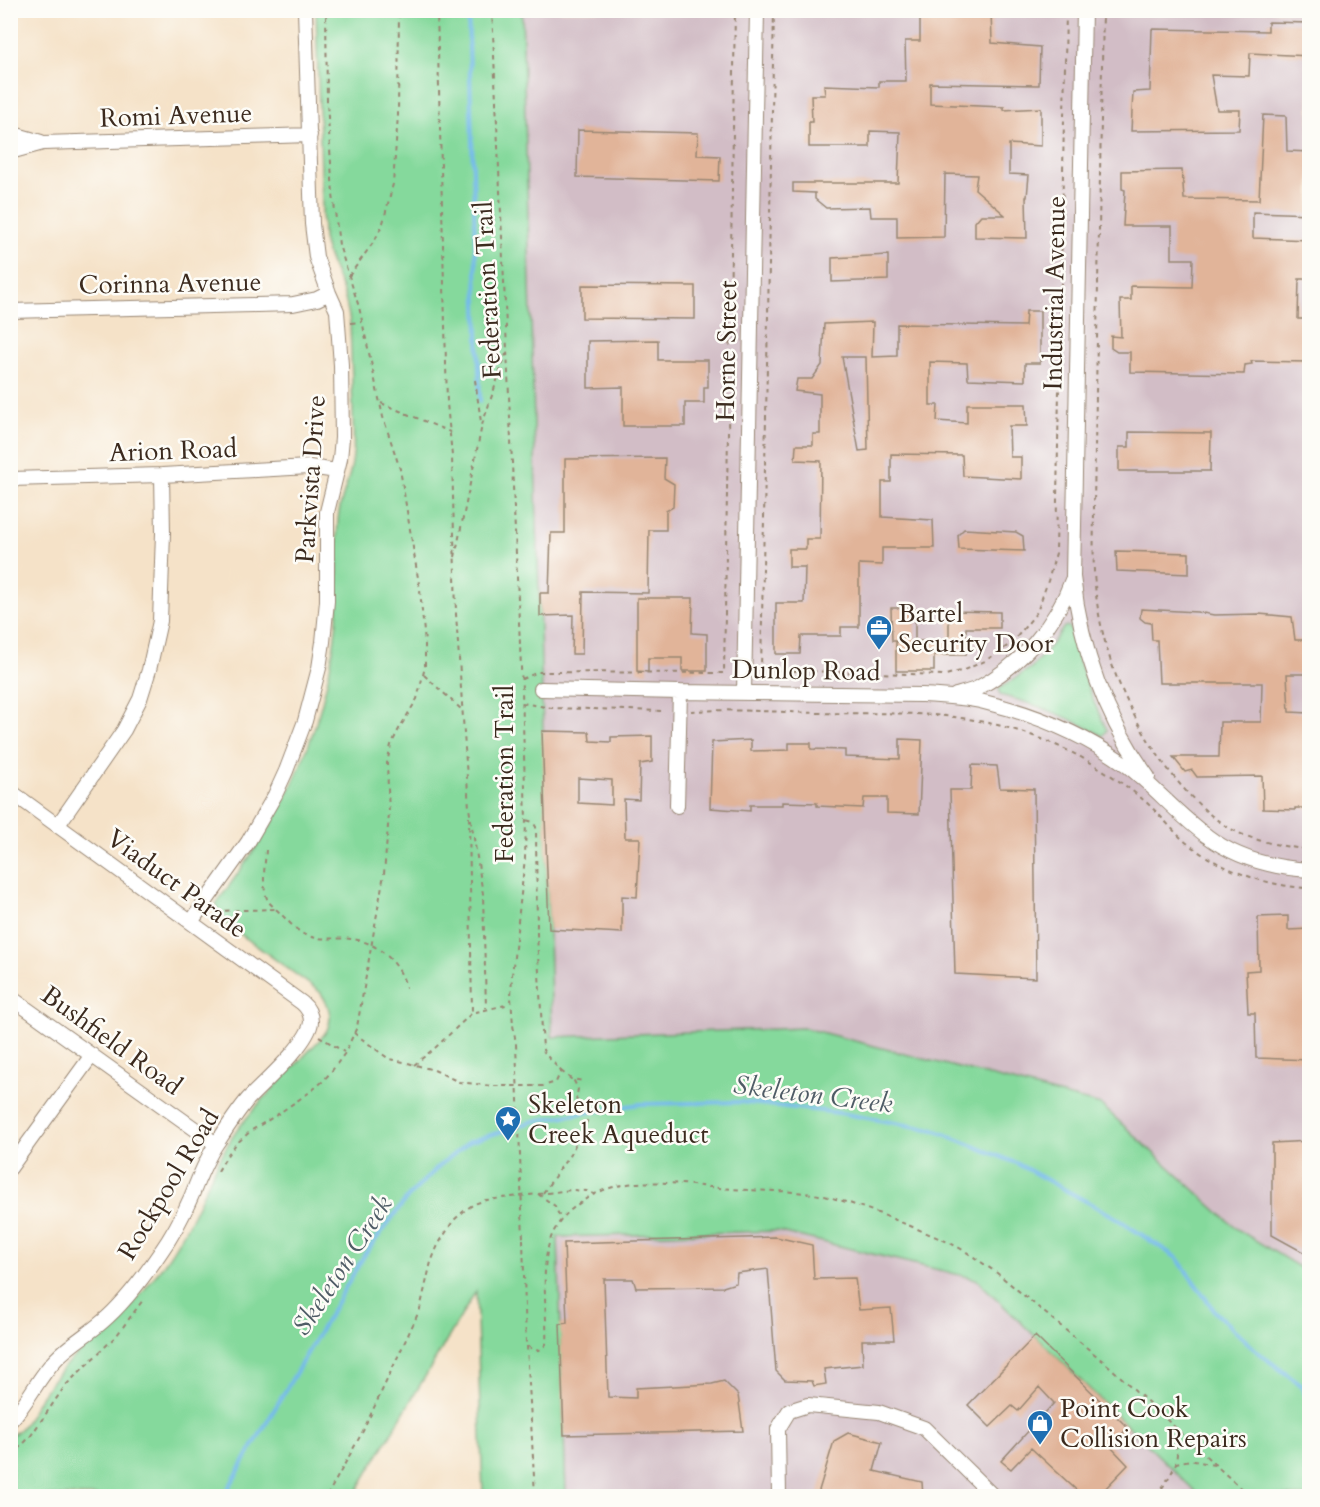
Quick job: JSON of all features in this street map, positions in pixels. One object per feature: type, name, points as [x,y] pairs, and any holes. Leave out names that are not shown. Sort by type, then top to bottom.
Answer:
[{"type":"street","name":"Parkvista Drive","points":[[191,922],[248,842],[266,813],[286,771],[305,721],[319,668],[323,642],[328,571],[327,512],[342,438],[341,365],[337,311],[316,257],[312,224],[305,10]]},
{"type":"street","name":"Horne Street","points":[[744,693],[757,10]]},
{"type":"street","name":"Industrial Avenue","points":[[1084,10],[1073,577],[1076,606],[1100,690],[1132,754],[1164,797]]},
{"type":"street","name":"Romi Avenue","points":[[10,133],[43,142]]},
{"type":"street","name":"Romi Avenue","points":[[10,152],[43,142],[310,135]]},
{"type":"street","name":"Corinna Avenue","points":[[10,311],[293,304],[329,293]]},
{"type":"street","name":"Arion Road","points":[[10,479],[309,468],[337,471]]},
{"type":"street","points":[[58,825],[124,730],[140,699],[149,670],[160,621],[162,475]]},
{"type":"street","name":"Industrial Avenue","points":[[951,697],[976,689],[1001,673],[1038,640],[1065,598],[1073,577]]},
{"type":"street","name":"Dunlop Road","points":[[541,689],[921,695],[983,702],[1048,722],[1076,735],[1124,764],[1164,797],[1194,826],[1233,852],[1286,868],[1310,870]]},
{"type":"street","points":[[677,806],[680,692]]},
{"type":"street","name":"Viaduct Parade","points":[[10,791],[302,1003],[307,1007],[310,1024]]},
{"type":"street","name":"Bushfield Road","points":[[10,997],[216,1144]]},
{"type":"street","name":"Rockpool Road","points":[[10,1421],[53,1362],[63,1351],[106,1319],[149,1268],[183,1214],[216,1144],[248,1100],[285,1062],[306,1036],[310,1024]]},
{"type":"street","points":[[10,1168],[92,1055]]},
{"type":"street","points":[[779,1497],[778,1429],[789,1411],[808,1405],[879,1412],[924,1428],[993,1497]]},
{"type":"path","points":[[326,10],[327,102],[339,245],[359,307],[379,402],[400,469],[418,579],[425,643],[423,675],[417,699],[391,745],[387,762],[389,814],[384,874],[357,1027],[354,1033],[389,1059],[434,1070],[459,1082],[492,1086],[543,1086],[556,1082],[561,1071]]},
{"type":"path","points":[[349,276],[375,240],[383,223],[393,184],[398,116],[399,10]]},
{"type":"path","points":[[437,10],[447,403],[452,456],[456,614],[469,808],[472,1012]]},
{"type":"path","name":"Federation Trail","points":[[492,10],[522,679],[525,858],[515,941],[512,1004],[516,1044],[526,1343],[535,1497]]},
{"type":"path","points":[[522,679],[538,672],[724,673],[735,10]]},
{"type":"path","points":[[774,10],[760,670],[946,675],[985,661],[1012,643],[1037,612],[1056,553],[1066,10]]},
{"type":"path","points":[[1104,10],[1094,504],[1094,572],[1103,635],[1121,690],[1135,719],[1167,768],[1187,792],[1208,812],[1230,828],[1253,838],[1310,850]]},
{"type":"path","points":[[454,563],[482,425],[507,350]]},
{"type":"path","points":[[475,380],[482,425]]},
{"type":"path","points":[[379,402],[450,432]]},
{"type":"path","points":[[423,675],[462,710]]},
{"type":"path","points":[[522,703],[544,707],[679,711],[916,714],[966,718],[1003,726],[1059,747],[1107,773],[1147,803],[1182,839],[1222,866],[1280,884],[1310,888]]},
{"type":"path","points":[[469,808],[483,894],[486,1008]]},
{"type":"path","points":[[526,820],[533,822],[536,827],[543,1050],[561,1071],[573,1079],[583,1081]]},
{"type":"path","points":[[266,850],[264,882],[269,902],[289,923],[305,934],[330,939],[350,938],[380,950],[395,964],[406,988]]},
{"type":"path","points":[[207,911],[276,909]]},
{"type":"path","points":[[414,1065],[472,1012],[512,1004]]},
{"type":"path","points":[[310,1024],[345,1053]]},
{"type":"path","points":[[543,1193],[567,1160],[588,1119],[588,1115],[576,1099],[578,1089],[573,1079]]},
{"type":"path","points":[[526,1343],[534,1350],[539,1350],[546,1344],[545,1284],[552,1233],[568,1212],[594,1194],[623,1185],[656,1182],[820,1195],[855,1205],[934,1236],[965,1251],[997,1273],[1110,1367],[1249,1497]]},
{"type":"path","points":[[327,1497],[363,1431],[420,1309],[431,1262],[438,1245],[453,1221],[474,1204],[486,1200],[572,1190],[594,1194]]},
{"type":"path","points":[[537,1193],[555,1206],[561,1220]]},
{"type":"path","points":[[1157,1497],[1176,1463],[1174,1426]]},
{"type":"path","points":[[1176,1463],[1190,1460],[1216,1466]]},
{"type":"shaded area","points":[[522,11],[1309,11],[1309,1496],[566,1496]]},
{"type":"green space","points":[[316,11],[522,11],[552,1037],[805,1028],[1101,1105],[1237,1229],[1309,1273],[1309,1496],[1200,1496],[976,1279],[777,1231],[558,1237],[566,1496],[483,1496],[476,1291],[354,1496],[11,1496],[11,1435],[24,1425],[45,1391],[63,1368],[112,1327],[146,1288],[185,1230],[234,1135],[256,1106],[320,1039],[329,1025],[329,1010],[320,992],[218,918],[216,904],[275,818],[298,771],[323,697],[337,620],[338,520],[340,505],[351,470],[353,451],[350,322],[343,293],[323,239]]},
{"type":"green space","points":[[1067,626],[1070,628],[1086,680],[1107,730],[1103,736],[1053,712],[1000,695],[999,689],[1032,667]]},
{"type":"building","points":[[920,10],[991,10],[992,43],[1040,47],[1039,85],[930,83],[930,104],[1004,107],[1004,110],[1041,108],[1041,146],[1009,144],[1009,174],[1029,175],[1026,197],[1027,238],[975,237],[975,222],[981,215],[1005,215],[975,189],[977,175],[945,174],[944,237],[897,238],[897,217],[871,217],[870,207],[826,208],[815,199],[815,193],[793,192],[793,183],[898,183],[900,132],[870,131],[870,147],[809,147],[809,122],[812,122],[811,95],[825,95],[824,85],[879,87],[879,81],[906,81],[905,41],[920,41]]},
{"type":"building","points":[[1268,22],[1310,23],[1310,56],[1250,53],[1249,76],[1211,75],[1217,110],[1240,110],[1239,130],[1131,131],[1133,92],[1150,91],[1152,29],[1268,31]]},
{"type":"building","points":[[1263,115],[1286,116],[1287,151],[1310,152],[1310,214],[1253,212],[1253,238],[1310,240],[1310,279],[1299,279],[1298,319],[1310,319],[1310,362],[1251,361],[1252,364],[1245,365],[1244,374],[1130,372],[1130,352],[1117,352],[1111,348],[1111,336],[1121,337],[1120,300],[1131,300],[1131,286],[1192,287],[1193,259],[1172,259],[1172,226],[1123,226],[1125,190],[1122,189],[1122,171],[1182,170],[1184,199],[1259,200]]},
{"type":"building","points":[[578,130],[698,133],[697,155],[720,156],[719,181],[577,177]]},
{"type":"building","points":[[888,255],[888,280],[832,282],[832,258]]},
{"type":"building","points":[[582,285],[695,286],[695,319],[582,318]]},
{"type":"building","points":[[1026,311],[1040,311],[1040,363],[1025,363],[1025,381],[968,379],[967,363],[930,362],[930,405],[938,405],[937,421],[967,423],[967,404],[1026,404],[1027,426],[1009,426],[1010,457],[1021,457],[1021,479],[963,476],[962,455],[891,454],[891,482],[882,482],[882,517],[933,520],[934,548],[882,548],[882,565],[859,564],[859,627],[841,627],[841,636],[801,636],[800,654],[776,654],[776,603],[804,603],[805,567],[789,567],[789,549],[806,549],[806,539],[820,539],[821,461],[795,460],[796,445],[813,445],[813,434],[820,434],[820,394],[795,391],[797,379],[812,379],[822,365],[824,324],[873,322],[872,357],[897,356],[897,324],[1025,326]],"holes":[[[842,357],[866,357],[868,450],[859,451]]]},
{"type":"building","points":[[658,340],[658,360],[708,360],[708,387],[704,387],[704,403],[685,403],[685,426],[623,426],[623,387],[588,388],[588,341]]},
{"type":"building","points":[[1129,432],[1211,433],[1210,471],[1119,471],[1119,447],[1129,447]]},
{"type":"building","points":[[665,458],[664,478],[674,484],[673,507],[666,511],[666,530],[649,530],[648,593],[583,592],[582,654],[572,654],[573,615],[540,616],[540,593],[549,593],[551,533],[565,533],[565,459]]},
{"type":"building","points":[[964,529],[1016,532],[1023,536],[1024,551],[959,549],[958,535]]},
{"type":"building","points":[[1116,551],[1189,553],[1189,574],[1117,571]]},
{"type":"building","points":[[637,598],[693,598],[692,633],[707,634],[707,671],[682,671],[682,658],[648,658],[648,672],[637,671]]},
{"type":"building","points":[[891,608],[915,608],[915,641],[949,641],[949,611],[1000,612],[1000,628],[966,628],[966,655],[934,655],[934,671],[896,671],[896,641],[892,641]]},
{"type":"building","points":[[1141,609],[1214,615],[1259,614],[1292,617],[1295,640],[1310,640],[1310,674],[1287,674],[1289,712],[1310,713],[1310,808],[1263,809],[1262,776],[1197,777],[1192,770],[1185,772],[1173,757],[1219,757],[1220,722],[1261,722],[1262,683],[1159,683],[1157,640],[1152,640],[1151,623],[1140,618]]},
{"type":"building","points":[[542,731],[589,732],[590,741],[611,742],[611,737],[652,736],[652,762],[640,764],[639,800],[624,799],[625,838],[640,838],[637,897],[622,896],[622,933],[549,929]],"holes":[[[578,778],[612,780],[612,805],[578,803]]]},
{"type":"building","points":[[900,739],[922,740],[919,814],[887,813],[887,798],[864,798],[863,808],[782,802],[782,805],[750,805],[750,811],[710,808],[712,742],[751,740],[751,751],[789,750],[789,743],[811,743],[811,749],[845,750],[845,757],[900,759]]},
{"type":"building","points":[[972,765],[997,766],[1000,788],[1034,789],[1036,978],[955,974],[950,790],[971,790]]},
{"type":"building","points":[[1288,916],[1288,930],[1310,929],[1310,1060],[1256,1058],[1255,1013],[1248,1013],[1246,971],[1259,970],[1258,917]]},
{"type":"building","points":[[1310,1141],[1310,1256],[1272,1235],[1272,1143]]},
{"type":"building","points":[[776,1237],[812,1245],[814,1279],[855,1278],[859,1310],[891,1308],[894,1340],[862,1340],[863,1365],[824,1369],[826,1384],[814,1386],[812,1381],[785,1380],[776,1371],[768,1269],[737,1273],[736,1283],[723,1287],[636,1288],[633,1279],[604,1279],[608,1397],[636,1398],[636,1388],[712,1384],[724,1381],[738,1395],[743,1431],[564,1435],[560,1324],[567,1323],[564,1243]]},
{"type":"building","points":[[1035,1336],[1128,1428],[1110,1446],[1128,1465],[1097,1497],[1084,1497],[1031,1448],[1011,1469],[1001,1461],[1054,1403],[1039,1387],[1018,1411],[1012,1406],[990,1427],[968,1405]]},
{"type":"building","points":[[848,1433],[882,1442],[874,1471],[922,1482],[923,1497],[817,1497],[834,1441]]},
{"type":"waterway","points":[[468,10],[480,401]]},
{"type":"waterway","name":"Skeleton Creek","points":[[224,1496],[365,1254],[407,1198],[439,1166],[469,1142],[534,1121],[640,1104],[740,1102],[840,1113],[934,1130],[1016,1163],[1113,1216],[1177,1258],[1216,1313],[1260,1354],[1301,1385],[1310,1405]]},
{"type":"place","name":"Bartel Security Door","points":[[879,651]]},
{"type":"place","name":"Skeleton Creek Aqueduct","points":[[508,1142]]},
{"type":"place","name":"Point Cook Collision Repairs","points":[[1040,1446]]}]
